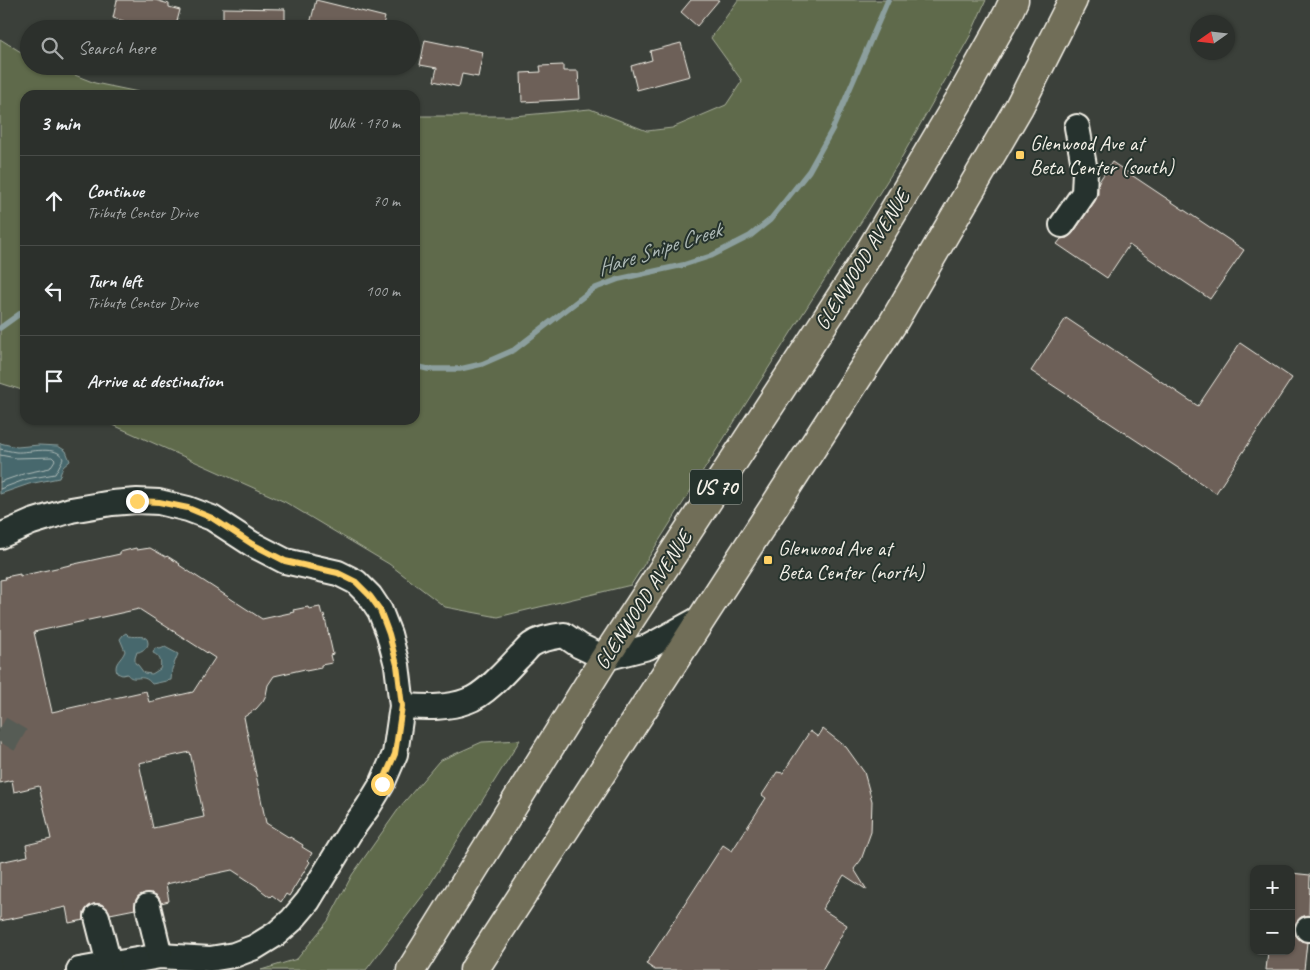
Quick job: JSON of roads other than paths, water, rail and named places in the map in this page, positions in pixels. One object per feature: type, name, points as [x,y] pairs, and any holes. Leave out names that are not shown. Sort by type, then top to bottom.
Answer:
[{"type":"highway","name":"GLENWOOD AVENUE","points":[[411,970],[605,658],[863,264],[960,99],[1014,0]]},
{"type":"highway","name":"US 70","points":[[474,970],[893,323],[1019,107],[1073,0]]},
{"type":"street","points":[[1062,225],[1084,193],[1085,171],[1077,128]]},
{"type":"street","points":[[0,536],[32,522],[71,510],[112,503],[159,502],[188,508],[212,518],[252,544],[285,561],[338,573],[356,582],[370,596],[380,610],[389,634],[397,665],[402,706],[395,754],[382,784],[368,807],[350,832],[308,901],[292,920],[276,934],[256,947],[234,955],[210,959],[160,956],[79,970]]},
{"type":"street","points":[[402,706],[433,708],[452,706],[469,701],[496,680],[532,645],[546,638],[564,636],[605,658],[648,647],[701,618]]},
{"type":"street","points":[[148,906],[160,956]]},
{"type":"street","points":[[97,917],[109,964]]},
{"type":"water","points":[[0,443],[17,447],[58,446],[66,451],[70,461],[63,467],[59,478],[29,484],[0,494]]},
{"type":"water","points":[[126,633],[129,636],[144,637],[147,640],[148,643],[145,649],[137,652],[135,658],[135,663],[144,673],[152,674],[160,669],[160,659],[153,653],[155,648],[165,647],[178,654],[172,669],[171,680],[152,684],[145,678],[132,678],[127,674],[117,673],[116,666],[125,651],[120,639]]},
{"type":"waterway","name":"Hare Snipe Creek","points":[[420,367],[460,369],[482,364],[514,350],[593,289],[619,279],[683,265],[711,256],[750,236],[770,220],[809,171],[833,128],[888,0]]},
{"type":"waterway","name":"Hare Snipe Creek","points":[[0,328],[20,314]]},
{"type":"tunnel","points":[[0,728],[30,746]]},
{"type":"place","name":"Glenwood Ave at Beta Center (south)","points":[[1020,155]]},
{"type":"place","name":"Glenwood Ave at Beta Center (north)","points":[[768,560]]}]
